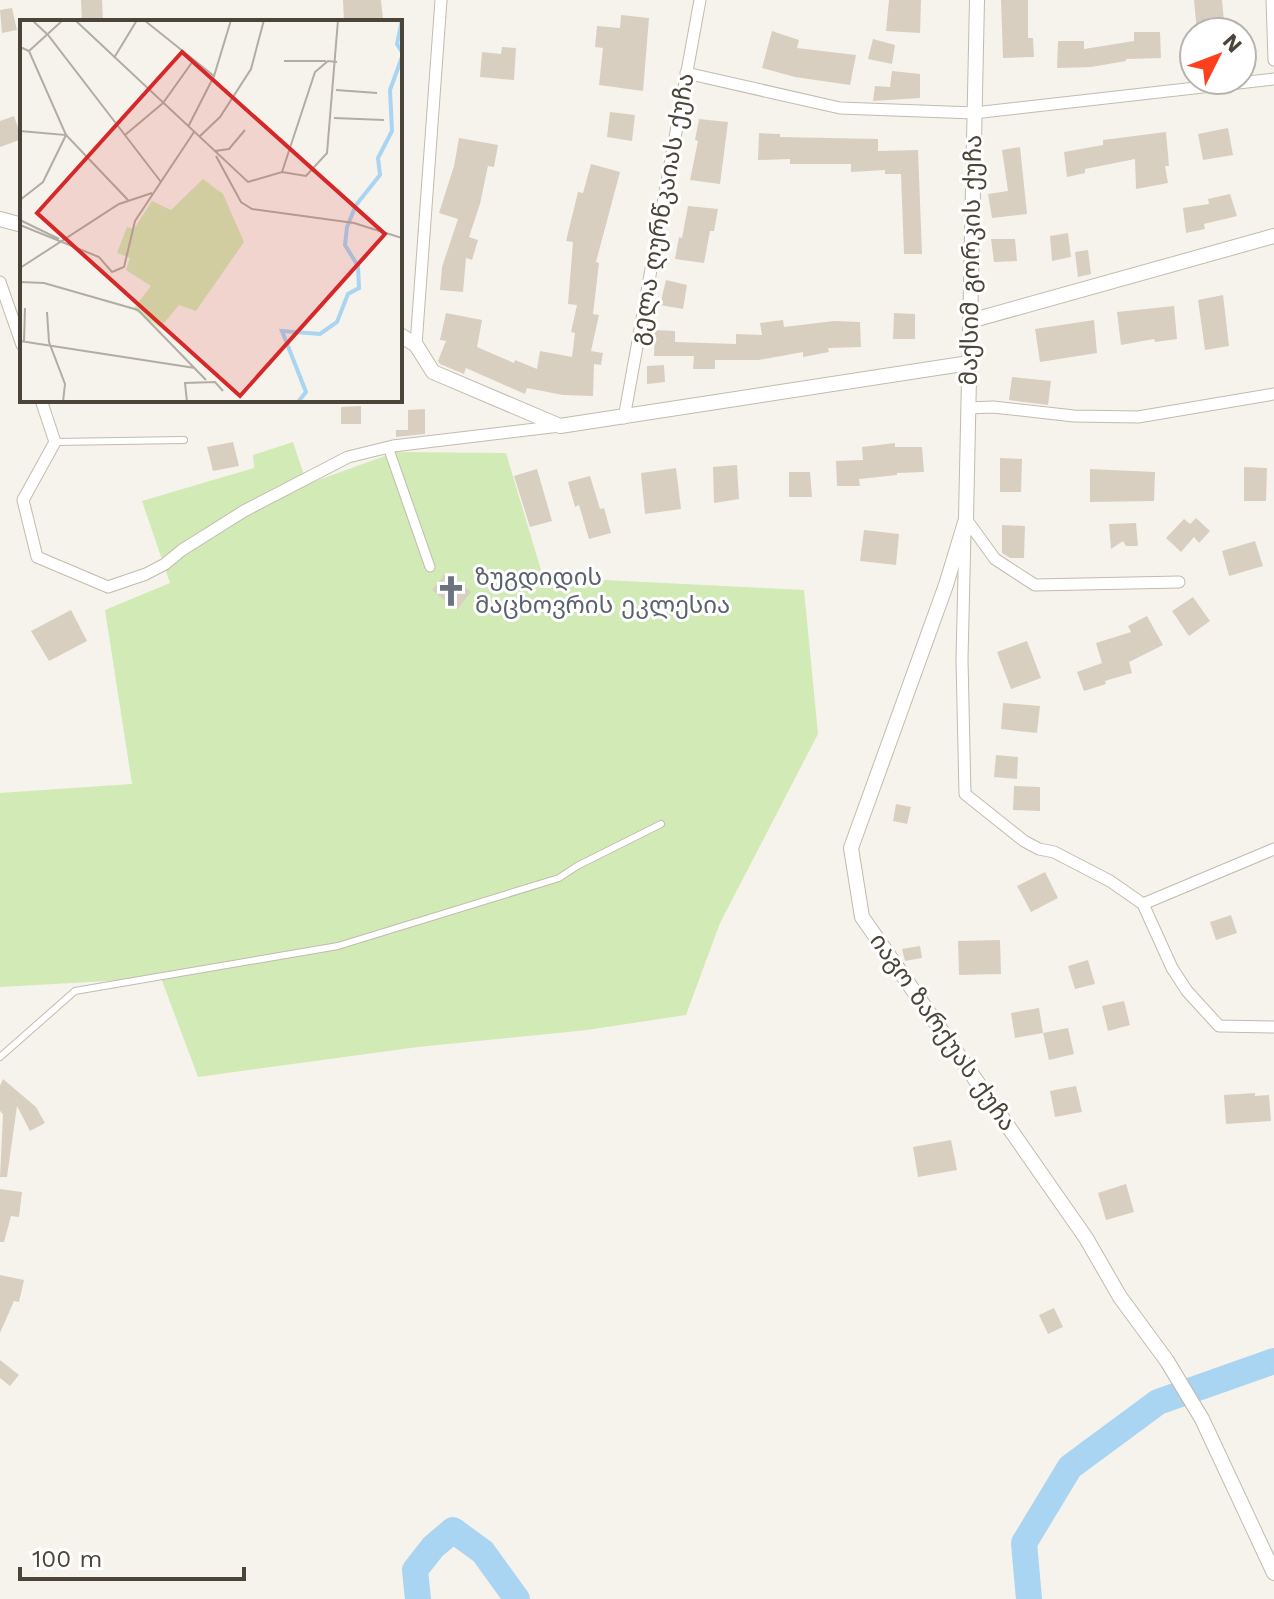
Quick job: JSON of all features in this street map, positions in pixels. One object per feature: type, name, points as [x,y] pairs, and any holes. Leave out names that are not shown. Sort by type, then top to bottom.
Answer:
[{"type":"street","points":[[416,345],[441,0]]},
{"type":"street","name":"გელა ღურწკაიას ქუჩა","points":[[624,418],[700,0]]},
{"type":"street","name":"მაქსიმ გორკის ქუჩა","points":[[966,519],[977,0]]},
{"type":"street","points":[[1272,0],[1274,60]]},
{"type":"street","points":[[686,73],[840,108],[974,113],[1274,79]]},
{"type":"street","points":[[0,219],[20,224]]},
{"type":"street","points":[[970,321],[1274,236]]},
{"type":"street","points":[[0,282],[20,339]]},
{"type":"street","points":[[402,336],[416,345],[433,372],[560,426]]},
{"type":"street","points":[[42,402],[55,442],[23,500],[37,557],[108,587],[165,564],[244,511],[348,457],[388,447],[624,418],[969,363]]},
{"type":"street","points":[[968,408],[1138,417],[1274,394]]},
{"type":"street","points":[[388,447],[430,567]]},
{"type":"street","points":[[966,519],[995,559],[1035,585],[1179,582]]},
{"type":"street","points":[[966,519],[962,659],[965,794],[1024,841],[1054,852],[1110,881],[1143,904],[1179,980],[1219,1026],[1274,1027]]},
{"type":"street","name":"იაგო ზარქუას ქუჩა","points":[[966,519],[946,585],[851,848],[862,917],[1086,1238],[1120,1297],[1167,1361],[1202,1419],[1274,1573]]},
{"type":"street","points":[[1143,904],[1274,849]]},
{"type":"lane","points":[[55,442],[184,440]]},
{"type":"lane","points":[[0,1057],[75,991],[338,946],[559,878],[661,824]]},
{"type":"green space","points":[[293,442],[307,484],[396,452],[506,453],[541,570],[605,580],[804,590],[818,734],[720,923],[686,1015],[587,1030],[418,1047],[198,1077],[161,978],[0,987],[0,793],[132,784],[105,610],[170,583],[142,501],[254,468],[253,455]]},
{"type":"building","points":[[81,0],[102,0],[103,20],[82,20]]},
{"type":"building","points":[[343,0],[381,0],[383,19],[344,20]]},
{"type":"building","points":[[889,0],[921,0],[920,33],[886,31]]},
{"type":"building","points":[[1001,0],[1028,0],[1028,38],[1033,38],[1034,57],[1003,58]]},
{"type":"building","points":[[1194,0],[1222,0],[1224,16],[1196,16]]},
{"type":"building","points":[[12,8],[17,30],[2,33],[0,10]]},
{"type":"building","points":[[621,15],[649,18],[643,91],[599,85],[603,48],[595,47],[597,26],[620,28]]},
{"type":"building","points":[[772,31],[799,40],[797,48],[856,55],[850,85],[795,77],[762,68]]},
{"type":"building","points":[[1134,32],[1160,32],[1161,58],[1057,68],[1058,41],[1084,41],[1084,49],[1134,41]]},
{"type":"building","points":[[873,39],[895,45],[892,64],[868,59]]},
{"type":"building","points":[[502,47],[516,48],[514,80],[480,77],[482,52],[501,54]]},
{"type":"building","points":[[892,71],[920,74],[920,98],[873,101],[875,86],[890,87]]},
{"type":"building","points":[[610,112],[635,115],[632,141],[607,137]]},
{"type":"building","points":[[14,116],[20,140],[0,147],[0,121]]},
{"type":"building","points":[[699,119],[728,122],[720,184],[690,180]]},
{"type":"building","points":[[1228,128],[1233,155],[1203,160],[1198,134]]},
{"type":"building","points":[[1166,132],[1168,183],[1136,189],[1135,159],[1085,169],[1085,173],[1067,177],[1064,152],[1103,145],[1103,140]]},
{"type":"building","points":[[759,133],[780,134],[780,137],[878,139],[878,151],[918,150],[922,254],[904,254],[901,174],[885,174],[885,170],[851,172],[851,164],[790,164],[790,159],[758,160]]},
{"type":"building","points":[[459,138],[498,145],[494,167],[488,166],[469,237],[478,240],[472,260],[466,258],[463,292],[440,290],[442,267],[458,219],[439,213]]},
{"type":"building","points":[[1020,147],[1027,214],[992,218],[988,194],[1008,191],[1002,150]]},
{"type":"building","points":[[591,164],[620,172],[596,262],[599,263],[593,314],[599,315],[591,351],[603,353],[601,365],[594,364],[593,396],[563,395],[527,388],[525,394],[466,368],[464,374],[440,364],[438,361],[446,341],[440,340],[446,313],[482,320],[477,347],[514,363],[515,360],[537,369],[540,351],[572,357],[575,333],[571,332],[577,305],[568,304],[573,242],[566,241],[578,192],[583,193]]},
{"type":"building","points":[[1230,194],[1237,216],[1204,224],[1205,229],[1186,233],[1183,208],[1209,204],[1208,199]]},
{"type":"building","points":[[688,206],[718,209],[704,263],[675,259]]},
{"type":"building","points":[[1068,233],[1071,257],[1052,261],[1050,236]]},
{"type":"building","points":[[991,239],[1015,239],[1017,261],[994,262]]},
{"type":"building","points":[[1088,250],[1091,274],[1078,277],[1075,252]]},
{"type":"building","points":[[666,280],[687,285],[683,309],[660,305]]},
{"type":"building","points":[[1223,295],[1229,346],[1205,350],[1198,300]]},
{"type":"building","points":[[1174,306],[1177,339],[1155,342],[1154,339],[1121,345],[1117,312]]},
{"type":"building","points":[[894,313],[915,314],[915,339],[893,339]]},
{"type":"building","points":[[783,320],[784,327],[834,321],[860,322],[861,347],[828,348],[829,352],[803,357],[803,352],[759,360],[715,360],[715,369],[693,369],[694,356],[654,356],[655,330],[675,331],[675,342],[736,344],[736,334],[762,335],[760,323]]},
{"type":"building","points":[[1094,320],[1097,353],[1040,362],[1035,329]]},
{"type":"building","points":[[664,365],[665,382],[647,384],[647,366]]},
{"type":"building","points":[[1012,377],[1051,381],[1048,405],[1009,400]]},
{"type":"building","points":[[361,406],[361,424],[341,424],[341,407]]},
{"type":"building","points":[[425,409],[425,434],[396,437],[396,430],[408,430],[408,410]]},
{"type":"building","points":[[233,442],[239,466],[213,471],[207,447]]},
{"type":"building","points":[[895,443],[895,447],[922,447],[924,472],[859,479],[860,486],[837,486],[836,461],[863,460],[862,447]]},
{"type":"building","points":[[1000,458],[1022,459],[1021,492],[1000,492]]},
{"type":"building","points":[[737,465],[739,499],[714,503],[713,467]]},
{"type":"building","points":[[1244,467],[1267,468],[1266,501],[1244,501]]},
{"type":"building","points":[[676,468],[681,509],[645,514],[641,473]]},
{"type":"building","points":[[537,469],[552,521],[530,527],[514,476]]},
{"type":"building","points":[[1090,469],[1155,472],[1154,501],[1090,502]]},
{"type":"building","points":[[789,472],[810,472],[812,497],[789,497]]},
{"type":"building","points":[[590,476],[611,533],[589,539],[568,482]]},
{"type":"building","points":[[1196,518],[1210,531],[1199,543],[1194,537],[1181,552],[1166,538],[1184,519],[1190,524]]},
{"type":"building","points":[[1136,523],[1138,546],[1126,546],[1123,541],[1111,549],[1109,524]]},
{"type":"building","points":[[1002,525],[1025,526],[1024,558],[1010,558],[1002,553]]},
{"type":"building","points":[[864,530],[899,534],[896,565],[860,561]]},
{"type":"building","points":[[1255,541],[1263,566],[1229,576],[1222,551]]},
{"type":"building","name":"ზუგდიდის მაცხოვრის ეკლესია","points":[[446,573],[471,592],[457,610],[432,590]]},
{"type":"building","points":[[1193,597],[1210,621],[1189,636],[1172,611]]},
{"type":"building","points":[[71,610],[87,641],[49,661],[31,631]]},
{"type":"building","points":[[1147,616],[1163,645],[1129,662],[1132,673],[1084,691],[1077,672],[1102,663],[1096,643],[1131,632],[1128,626]]},
{"type":"building","points":[[1027,641],[1041,678],[1011,689],[997,652]]},
{"type":"building","points":[[1003,703],[1040,706],[1037,733],[1001,729]]},
{"type":"building","points":[[996,755],[1018,757],[1017,779],[994,777]]},
{"type":"building","points":[[1014,786],[1040,787],[1040,811],[1013,810]]},
{"type":"building","points":[[896,804],[911,807],[907,824],[893,821]]},
{"type":"building","points":[[1045,872],[1058,898],[1031,912],[1017,886]]},
{"type":"building","points":[[1231,915],[1237,933],[1216,940],[1210,922]]},
{"type":"building","points":[[1000,940],[1001,974],[959,975],[958,941]]},
{"type":"building","points":[[920,946],[922,958],[905,961],[902,949]]},
{"type":"building","points":[[1088,960],[1095,984],[1075,989],[1068,966]]},
{"type":"building","points":[[1124,1001],[1130,1025],[1108,1031],[1102,1006]]},
{"type":"building","points":[[1039,1008],[1043,1033],[1015,1038],[1011,1013]]},
{"type":"building","points":[[1068,1028],[1074,1054],[1049,1060],[1043,1033]]},
{"type":"building","points":[[3,1079],[36,1107],[45,1123],[30,1131],[17,1106],[7,1177],[0,1177],[3,1114],[0,1111],[0,1086]]},
{"type":"building","points":[[1076,1086],[1082,1112],[1055,1117],[1050,1091]]},
{"type":"building","points":[[1255,1093],[1255,1096],[1269,1095],[1271,1121],[1226,1124],[1224,1095]]},
{"type":"building","points":[[951,1140],[957,1170],[918,1177],[913,1147]]},
{"type":"building","points":[[1126,1184],[1134,1212],[1106,1220],[1098,1193]]},
{"type":"building","points":[[0,1189],[22,1192],[19,1217],[11,1216],[4,1242],[0,1242]]},
{"type":"building","points":[[0,1275],[24,1280],[19,1302],[14,1301],[0,1333]]},
{"type":"building","points":[[1054,1308],[1063,1327],[1048,1334],[1039,1315]]},
{"type":"building","points":[[0,1360],[19,1375],[10,1386],[0,1378]]},
{"type":"waterway","points":[[1029,1599],[1024,1543],[1070,1467],[1158,1402],[1274,1361]]},
{"type":"waterway","points":[[418,1599],[415,1570],[433,1547],[453,1530],[483,1552],[517,1599]]},
{"type":"place","name":"ზუგდიდის მაცხოვრის ეკლესია","points":[[451,591]]}]
